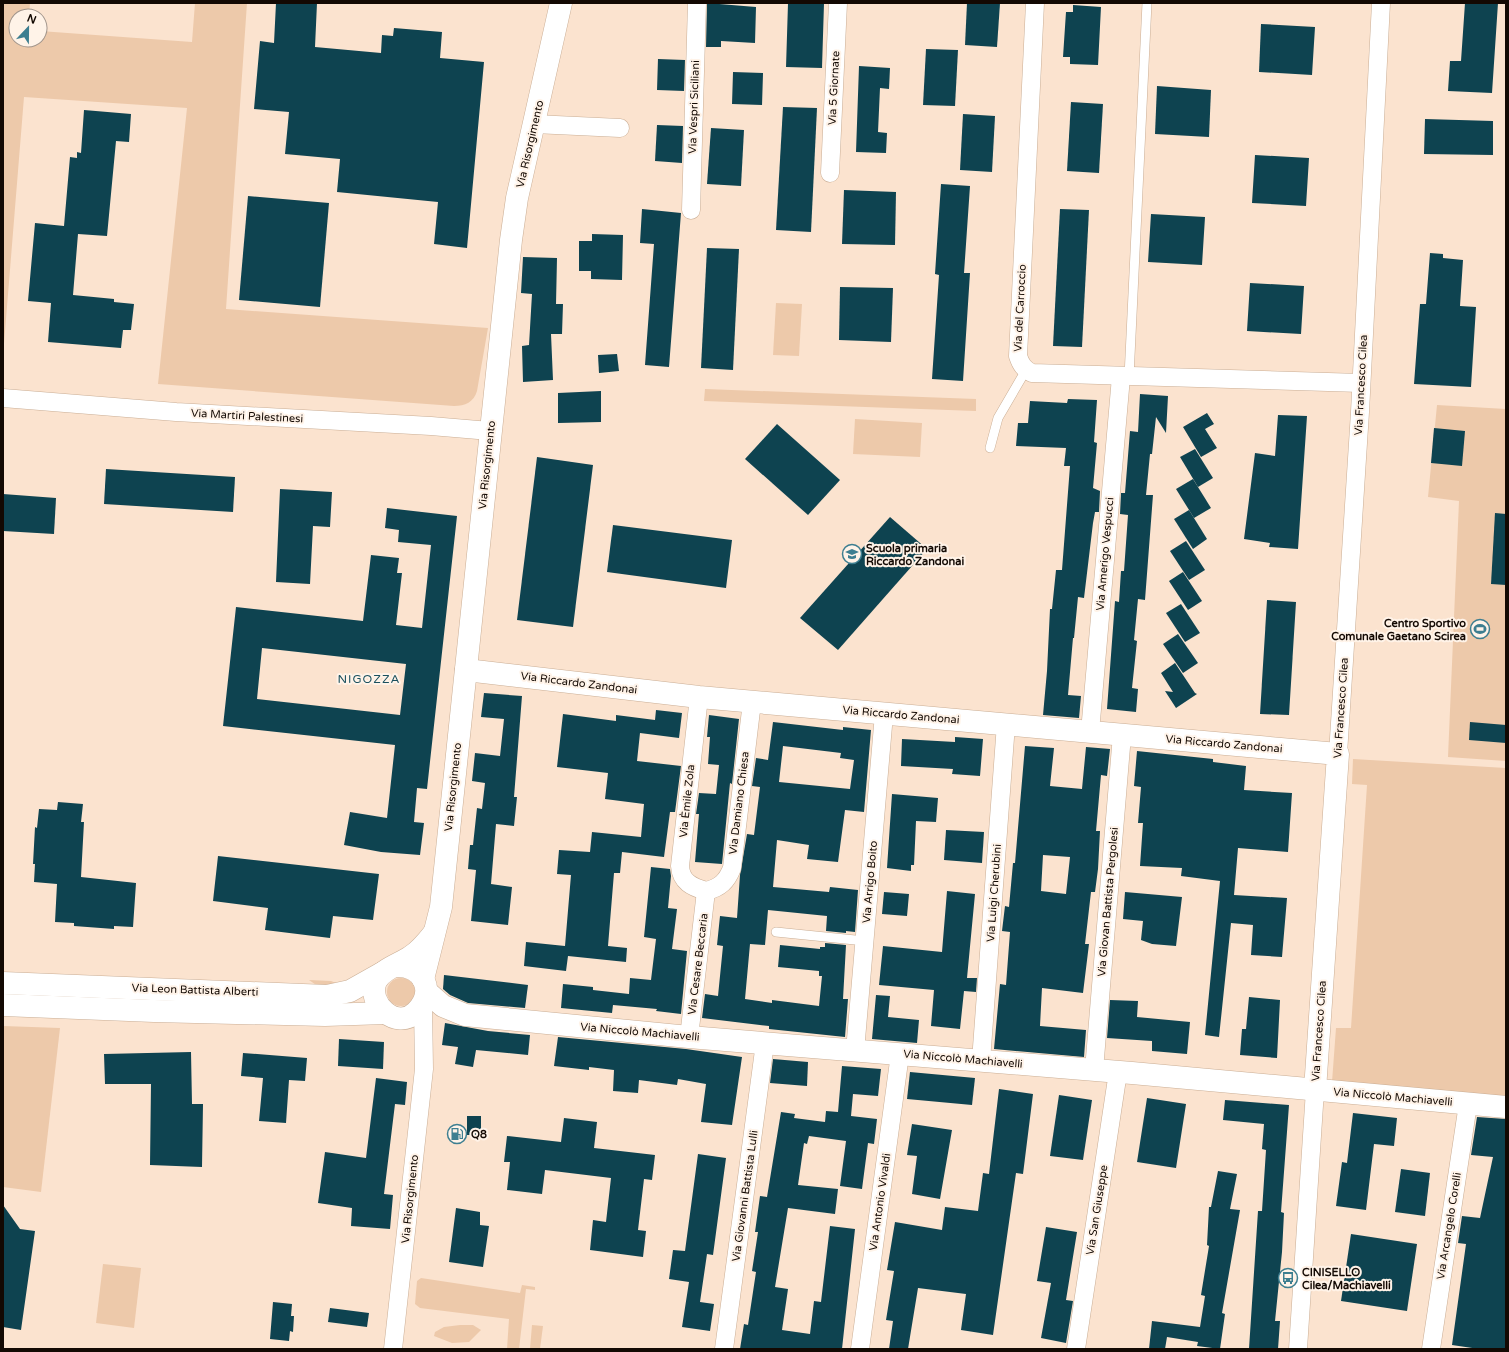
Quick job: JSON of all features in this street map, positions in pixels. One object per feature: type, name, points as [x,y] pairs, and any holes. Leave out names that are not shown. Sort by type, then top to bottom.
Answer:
[{"type":"street","name":"Via Risorgimento","points":[[393,1349],[424,1069],[422,1049],[424,992],[441,907],[510,240],[517,198],[561,3]]},
{"type":"street","name":"Via Vespri Siciliani","points":[[691,210],[697,3]]},
{"type":"street","name":"Via 5 Giornate","points":[[830,173],[838,3]]},
{"type":"street","name":"Via del Carroccio","points":[[1026,370],[1021,365],[1018,356],[1035,3]]},
{"type":"street","name":"Via Francesco Cilea","points":[[1298,1349],[1361,383],[1380,8]]},
{"type":"street","points":[[534,124],[620,128]]},
{"type":"street","points":[[1026,370],[1032,373],[1125,377],[1361,383]]},
{"type":"street","name":"Via Amerigo Vespucci","points":[[1090,732],[1125,377]]},
{"type":"street","name":"Via Martiri Palestinesi","points":[[3,398],[176,412],[431,426],[490,431]]},
{"type":"street","name":"Via Riccardo Zandonai","points":[[466,670],[699,697],[1338,754]]},
{"type":"street","name":"Via Èmile Zola","points":[[699,697],[680,866],[681,873],[688,884],[706,891]]},
{"type":"street","name":"Via Damiano Chiesa","points":[[706,891],[721,886],[725,882],[732,868],[752,702]]},
{"type":"street","name":"Via Arrigo Boito","points":[[855,1051],[884,714]]},
{"type":"street","name":"Via Luigi Cherubini","points":[[981,1061],[1006,724]]},
{"type":"street","name":"Via Giovan Battista Pergolesi","points":[[1094,1070],[1122,735]]},
{"type":"street","name":"Via Cesare Beccaria","points":[[689,1037],[706,891]]},
{"type":"street","name":"Via Risorgimento","points":[[388,970],[412,956],[428,941],[436,930]]},
{"type":"street","points":[[403,966],[411,968],[424,992],[413,1015],[393,1016],[379,1008],[374,994],[377,979],[388,970],[403,966]]},
{"type":"street","name":"Via Leon Battista Alberti","points":[[3,983],[327,996],[350,991],[388,970]]},
{"type":"street","name":"Via Niccolò Machiavelli","points":[[424,992],[443,1006],[465,1015],[689,1037],[1118,1072],[1506,1107]]},
{"type":"street","name":"Via Leon Battista Alberti","points":[[3,1005],[162,1011],[393,1016]]},
{"type":"street","name":"Via Risorgimento","points":[[393,1016],[422,1049]]},
{"type":"street","name":"Via Giovanni Battista Lulli","points":[[724,1349],[765,1043]]},
{"type":"street","name":"Via Antonio Vivaldi","points":[[860,1349],[900,1054]]},
{"type":"street","name":"Via San Giuseppe","points":[[1076,1349],[1118,1072]]},
{"type":"street","name":"Via Arcangelo Corelli","points":[[1431,1349],[1468,1104]]},
{"type":"lane","points":[[1125,377],[1147,3]]},
{"type":"lane","points":[[990,448],[998,418],[1026,370]]},
{"type":"lane","points":[[776,932],[865,941]]},
{"type":"shaded area","points":[[3,3],[30,3],[30,8],[8,8],[8,48],[48,48],[48,32],[192,42],[195,3],[247,3],[226,309],[488,328],[476,395],[471,401],[462,405],[454,406],[158,384],[187,108],[24,97],[3,356]]},
{"type":"shaded area","points":[[776,303],[802,304],[799,356],[773,355]]},
{"type":"shaded area","points":[[705,389],[976,399],[976,411],[704,401]]},
{"type":"shaded area","name":"Centro Sportivo Comunale Gaetano Scirea","points":[[1437,405],[1506,409],[1506,761],[1448,757],[1459,501],[1428,497]]},
{"type":"shaded area","points":[[855,419],[922,423],[920,457],[853,454]]},
{"type":"shaded area","points":[[1353,759],[1506,768],[1506,1097],[1332,1082],[1336,1028],[1351,1028],[1367,785],[1352,784]]},
{"type":"shaded area","points":[[401,978],[411,982],[415,992],[411,1002],[401,1006],[391,1002],[387,992],[391,982]]},
{"type":"shaded area","points":[[309,980],[331,981],[336,983],[322,989]]},
{"type":"shaded area","points":[[3,1026],[60,1028],[41,1192],[3,1187]]},
{"type":"shaded area","points":[[103,1264],[141,1268],[134,1328],[96,1323]]},
{"type":"shaded area","points":[[421,1278],[520,1293],[522,1285],[535,1287],[535,1290],[526,1289],[519,1349],[507,1349],[509,1319],[420,1308],[415,1304],[417,1281]]},
{"type":"shaded area","points":[[473,1325],[481,1330],[469,1342],[452,1343],[434,1336],[435,1332],[444,1327]]},
{"type":"shaded area","points":[[532,1325],[543,1326],[540,1349],[530,1349]]},
{"type":"building","points":[[276,3],[317,3],[315,47],[381,53],[382,35],[393,36],[394,28],[442,32],[440,58],[484,62],[467,248],[434,244],[438,202],[337,192],[340,159],[285,154],[289,112],[254,109],[260,41],[274,43]]},
{"type":"building","points":[[707,3],[756,7],[755,43],[721,41],[721,47],[706,47]]},
{"type":"building","points":[[788,3],[824,3],[822,68],[786,67]]},
{"type":"building","points":[[967,3],[1000,3],[997,47],[965,45]]},
{"type":"building","points":[[1465,3],[1498,3],[1492,93],[1448,91],[1450,61],[1461,61]]},
{"type":"building","points":[[1073,5],[1101,7],[1098,65],[1070,64],[1070,57],[1063,57],[1066,12],[1073,12]]},
{"type":"building","points":[[1261,24],[1315,27],[1312,75],[1259,72]]},
{"type":"building","points":[[926,49],[958,50],[955,106],[923,105]]},
{"type":"building","points":[[658,59],[685,60],[684,91],[657,90]]},
{"type":"building","points":[[859,66],[890,68],[889,89],[880,88],[878,132],[887,133],[886,153],[856,152]]},
{"type":"building","points":[[733,72],[763,73],[762,105],[732,104]]},
{"type":"building","points":[[1157,86],[1211,90],[1209,137],[1155,134]]},
{"type":"building","points":[[1071,102],[1103,104],[1099,173],[1067,171]]},
{"type":"building","points":[[783,107],[817,108],[811,232],[776,230]]},
{"type":"building","points":[[84,110],[131,114],[129,142],[116,141],[107,236],[78,234],[73,295],[114,299],[114,302],[134,304],[131,330],[123,330],[121,348],[48,342],[51,303],[28,301],[35,223],[64,226],[70,157],[77,158],[77,152],[81,153]]},
{"type":"building","points":[[963,114],[995,116],[992,172],[960,170]]},
{"type":"building","points":[[1425,119],[1493,121],[1493,155],[1424,154]]},
{"type":"building","points":[[657,125],[683,126],[682,163],[655,161]]},
{"type":"building","points":[[711,128],[744,130],[741,186],[707,184]]},
{"type":"building","points":[[1255,155],[1309,158],[1306,206],[1252,203]]},
{"type":"building","points":[[941,184],[970,186],[964,273],[970,273],[963,381],[932,379],[939,275],[935,274]]},
{"type":"building","points":[[844,190],[896,192],[895,245],[842,244]]},
{"type":"building","points":[[248,196],[329,203],[320,307],[239,300]]},
{"type":"building","points":[[642,209],[681,213],[669,367],[645,365],[654,244],[640,243]]},
{"type":"building","points":[[1060,209],[1089,210],[1082,347],[1053,346]]},
{"type":"building","points":[[1151,214],[1205,217],[1202,265],[1148,262]]},
{"type":"building","points":[[592,234],[623,235],[622,280],[591,279],[591,271],[579,271],[579,241],[592,241]]},
{"type":"building","points":[[707,248],[739,249],[733,370],[701,368]]},
{"type":"building","points":[[1430,253],[1443,254],[1443,258],[1463,260],[1460,306],[1476,307],[1471,387],[1414,384],[1420,304],[1426,304]]},
{"type":"building","points":[[523,257],[557,258],[556,304],[563,304],[562,334],[551,334],[553,380],[523,382],[522,346],[529,345],[532,294],[521,293]]},
{"type":"building","points":[[1250,283],[1304,286],[1301,334],[1247,331]]},
{"type":"building","points":[[840,287],[893,288],[891,342],[839,340]]},
{"type":"building","points":[[617,354],[619,371],[599,373],[598,355]]},
{"type":"building","points":[[601,391],[601,422],[558,423],[558,393]]},
{"type":"building","points":[[1140,394],[1168,396],[1166,433],[1156,417],[1152,454],[1150,454],[1146,495],[1153,495],[1145,600],[1138,599],[1134,640],[1137,641],[1132,688],[1138,689],[1136,712],[1107,709],[1115,601],[1119,602],[1121,571],[1124,571],[1128,515],[1120,514],[1121,493],[1125,493],[1130,431],[1138,432]]},
{"type":"building","points":[[1068,399],[1097,400],[1094,442],[1097,443],[1093,488],[1100,491],[1099,512],[1095,512],[1093,523],[1084,598],[1078,597],[1068,695],[1081,696],[1079,718],[1043,715],[1050,609],[1052,609],[1056,570],[1062,570],[1070,466],[1064,466],[1066,448],[1016,446],[1018,423],[1028,423],[1030,401],[1067,403]]},
{"type":"building","points":[[1207,413],[1214,424],[1205,429],[1217,448],[1201,457],[1183,427]]},
{"type":"building","points":[[1278,415],[1307,416],[1298,549],[1269,547],[1270,543],[1244,539],[1255,453],[1275,456]]},
{"type":"building","points":[[777,424],[840,480],[808,515],[745,459]]},
{"type":"building","points":[[1434,428],[1465,431],[1462,466],[1431,463]]},
{"type":"building","points":[[1195,449],[1213,478],[1198,487],[1180,457]]},
{"type":"building","points":[[537,457],[593,465],[573,627],[517,620]]},
{"type":"building","points":[[106,469],[235,477],[233,512],[104,504]]},
{"type":"building","points":[[1193,479],[1211,508],[1194,518],[1176,489]]},
{"type":"building","points":[[280,489],[332,492],[330,527],[313,526],[310,584],[276,582]]},
{"type":"building","points":[[3,494],[56,498],[54,534],[3,531]]},
{"type":"building","points":[[387,508],[457,516],[427,789],[417,788],[414,822],[424,823],[420,855],[381,852],[344,845],[350,812],[387,818],[395,745],[223,726],[236,607],[363,621],[371,555],[399,558],[397,573],[402,573],[396,625],[422,628],[431,545],[398,542],[399,530],[385,528]],"holes":[[[262,648],[406,664],[400,715],[257,699]]]},
{"type":"building","points":[[1189,510],[1207,539],[1193,549],[1174,519]]},
{"type":"building","points":[[1495,513],[1506,514],[1506,585],[1491,584]]},
{"type":"building","points":[[890,517],[927,549],[838,650],[800,618]]},
{"type":"building","points":[[613,525],[732,540],[726,588],[607,572]]},
{"type":"building","points":[[1186,541],[1205,570],[1189,580],[1170,551]]},
{"type":"building","points":[[1183,572],[1202,601],[1188,610],[1169,581]]},
{"type":"building","points":[[1267,600],[1296,602],[1289,715],[1260,714]]},
{"type":"building","points":[[1181,604],[1200,633],[1185,642],[1166,613]]},
{"type":"building","points":[[1178,634],[1198,663],[1183,673],[1163,644]]},
{"type":"building","points":[[1175,663],[1197,694],[1176,708],[1165,691],[1173,692],[1161,673]]},
{"type":"building","points":[[484,693],[522,696],[514,797],[517,797],[514,826],[496,824],[491,884],[512,887],[508,925],[471,921],[476,870],[468,869],[470,845],[473,845],[477,808],[482,809],[485,783],[472,781],[475,753],[500,756],[504,719],[481,717]]},
{"type":"building","points":[[656,710],[682,713],[679,738],[640,733],[637,761],[681,766],[675,812],[670,812],[664,857],[622,852],[620,873],[614,873],[608,946],[627,948],[626,962],[568,956],[566,971],[524,966],[526,942],[565,946],[571,875],[557,874],[559,850],[590,852],[592,832],[641,837],[644,804],[605,799],[608,773],[557,767],[563,714],[616,721],[616,715],[655,720]]},
{"type":"building","points":[[709,715],[739,719],[732,784],[730,783],[722,864],[695,862],[699,814],[696,814],[699,793],[716,794],[719,765],[708,764],[710,737],[707,737]]},
{"type":"building","points":[[773,722],[843,730],[843,727],[871,730],[864,812],[845,810],[838,862],[807,859],[809,845],[777,840],[773,887],[829,892],[830,887],[858,890],[855,932],[846,931],[846,933],[826,931],[827,916],[768,910],[765,945],[750,944],[745,999],[772,1003],[772,1000],[819,1006],[822,976],[819,976],[819,971],[778,967],[780,945],[820,949],[820,947],[825,947],[825,943],[846,945],[843,999],[848,999],[845,1037],[769,1029],[769,1026],[702,1018],[705,994],[718,996],[723,946],[717,945],[720,916],[737,918],[740,875],[747,834],[754,835],[760,787],[752,786],[756,758],[768,760]],"holes":[[[783,746],[841,753],[840,758],[854,760],[850,789],[779,782]]]},
{"type":"building","points":[[1470,722],[1506,725],[1506,743],[1469,740]]},
{"type":"building","points":[[955,737],[983,739],[980,776],[952,774],[953,769],[901,766],[902,739],[955,742]]},
{"type":"building","points":[[1025,746],[1054,748],[1050,786],[1082,789],[1086,747],[1110,749],[1107,776],[1101,775],[1096,831],[1100,831],[1098,869],[1095,892],[1091,892],[1085,944],[1089,944],[1083,993],[1042,988],[1040,1026],[1086,1030],[1084,1057],[994,1049],[1000,984],[1006,985],[1010,932],[1002,931],[1005,906],[1009,907],[1013,863],[1015,863]],"holes":[[[1043,855],[1070,857],[1066,894],[1041,891]]]},
{"type":"building","points":[[1137,751],[1213,759],[1213,762],[1246,766],[1244,790],[1292,793],[1288,852],[1238,848],[1234,895],[1287,898],[1282,957],[1251,955],[1253,925],[1231,923],[1219,1037],[1205,1035],[1220,881],[1181,876],[1182,868],[1140,866],[1143,823],[1138,823],[1141,787],[1134,786]]},
{"type":"building","points":[[892,794],[938,798],[936,822],[916,821],[914,865],[911,865],[911,871],[887,868]]},
{"type":"building","points":[[58,802],[83,804],[81,822],[84,822],[81,877],[136,883],[133,927],[114,926],[114,929],[74,926],[74,923],[55,922],[57,884],[34,882],[35,864],[33,864],[35,827],[37,828],[39,809],[57,810]]},
{"type":"building","points":[[946,830],[984,832],[982,863],[944,860]]},
{"type":"building","points":[[218,856],[379,874],[373,920],[333,916],[330,938],[265,930],[268,908],[213,901]]},
{"type":"building","points":[[651,867],[670,869],[671,876],[668,908],[677,909],[672,949],[687,951],[681,1014],[656,1011],[657,1009],[613,1005],[612,1013],[561,1008],[563,984],[593,987],[593,990],[629,994],[630,978],[651,980],[656,939],[644,937]]},
{"type":"building","points":[[947,891],[975,894],[967,978],[977,978],[976,992],[964,991],[960,1029],[931,1026],[934,990],[879,985],[883,946],[942,952]]},
{"type":"building","points":[[884,892],[909,894],[907,916],[882,914]]},
{"type":"building","points":[[1125,892],[1182,897],[1176,946],[1152,944],[1141,940],[1143,921],[1123,919]]},
{"type":"building","points":[[444,975],[528,985],[525,1008],[468,1003],[450,995],[443,989]]},
{"type":"building","points":[[876,995],[890,996],[888,1017],[919,1020],[917,1043],[872,1039]]},
{"type":"building","points":[[1249,997],[1280,1000],[1277,1058],[1240,1055],[1242,1029],[1246,1029]]},
{"type":"building","points":[[1110,1000],[1138,1001],[1137,1017],[1190,1022],[1187,1054],[1152,1051],[1152,1041],[1107,1038]]},
{"type":"building","points":[[445,1023],[488,1031],[530,1035],[528,1055],[476,1050],[473,1067],[455,1064],[458,1047],[442,1045]]},
{"type":"building","points":[[558,1037],[686,1049],[742,1057],[732,1125],[701,1122],[706,1084],[678,1079],[677,1085],[639,1080],[638,1093],[613,1091],[614,1070],[589,1067],[589,1070],[554,1066]]},
{"type":"building","points":[[339,1039],[384,1042],[383,1069],[338,1066]]},
{"type":"building","points":[[191,1052],[192,1104],[203,1104],[202,1167],[150,1165],[151,1084],[105,1084],[104,1054]]},
{"type":"building","points":[[243,1053],[307,1058],[305,1081],[289,1080],[286,1123],[259,1121],[263,1078],[241,1076]]},
{"type":"building","points":[[773,1059],[808,1062],[807,1086],[770,1083]]},
{"type":"building","points":[[842,1066],[881,1069],[878,1096],[853,1094],[851,1116],[877,1119],[874,1144],[868,1143],[862,1189],[840,1186],[846,1141],[809,1136],[807,1144],[804,1143],[798,1185],[838,1189],[835,1214],[788,1208],[775,1287],[788,1289],[782,1330],[810,1334],[814,1301],[821,1302],[830,1226],[855,1229],[842,1349],[740,1349],[744,1324],[748,1325],[756,1272],[752,1271],[758,1232],[755,1232],[760,1196],[767,1197],[781,1112],[795,1114],[794,1118],[825,1122],[826,1111],[838,1112]]},
{"type":"building","points":[[910,1072],[975,1078],[972,1105],[907,1099]]},
{"type":"building","points":[[376,1078],[407,1082],[405,1105],[395,1104],[384,1194],[393,1195],[390,1229],[351,1226],[352,1208],[318,1203],[325,1152],[366,1158]]},
{"type":"building","points":[[999,1089],[1033,1094],[1023,1174],[1016,1173],[993,1335],[961,1330],[966,1294],[918,1288],[908,1349],[889,1349],[893,1321],[886,1320],[894,1271],[887,1270],[895,1222],[942,1230],[945,1207],[978,1211],[983,1173],[989,1174]]},
{"type":"building","points":[[1059,1095],[1092,1100],[1083,1160],[1050,1156]]},
{"type":"building","points":[[1147,1098],[1186,1104],[1176,1168],[1137,1162]]},
{"type":"building","points":[[1225,1100],[1289,1105],[1281,1212],[1284,1213],[1282,1252],[1275,1321],[1280,1321],[1278,1349],[1249,1349],[1258,1211],[1262,1211],[1266,1150],[1262,1149],[1264,1124],[1223,1120]]},
{"type":"building","points":[[1353,1113],[1397,1118],[1394,1146],[1374,1144],[1366,1210],[1336,1206],[1342,1162],[1347,1163]]},
{"type":"building","points":[[467,1116],[481,1116],[481,1135],[467,1135]]},
{"type":"building","points":[[1477,1117],[1506,1119],[1506,1349],[1479,1349],[1452,1345],[1466,1244],[1458,1243],[1462,1216],[1480,1218],[1493,1157],[1471,1155]]},
{"type":"building","points":[[564,1118],[597,1122],[594,1148],[655,1155],[652,1180],[644,1179],[638,1230],[646,1231],[643,1257],[590,1250],[593,1220],[606,1222],[611,1178],[545,1170],[542,1194],[507,1190],[510,1162],[504,1162],[507,1136],[561,1142]]},
{"type":"building","points":[[912,1124],[952,1130],[940,1199],[912,1194],[917,1156],[907,1155]]},
{"type":"building","points":[[698,1154],[726,1158],[713,1255],[707,1254],[700,1302],[714,1304],[710,1331],[682,1327],[689,1282],[669,1279],[673,1250],[685,1251]]},
{"type":"building","points":[[1401,1169],[1430,1173],[1425,1216],[1395,1212]]},
{"type":"building","points":[[1218,1171],[1237,1174],[1230,1209],[1240,1210],[1222,1313],[1225,1314],[1220,1349],[1197,1346],[1198,1342],[1167,1337],[1165,1349],[1149,1349],[1152,1321],[1200,1327],[1205,1296],[1201,1295],[1209,1246],[1207,1245],[1209,1207],[1211,1207]]},
{"type":"building","points":[[3,1205],[20,1229],[35,1231],[21,1330],[3,1327]]},
{"type":"building","points":[[456,1208],[480,1212],[480,1225],[489,1226],[483,1267],[449,1262]]},
{"type":"building","points":[[1046,1227],[1077,1232],[1066,1300],[1073,1301],[1066,1343],[1041,1338],[1051,1283],[1037,1281]]},
{"type":"building","points":[[1351,1234],[1417,1244],[1407,1311],[1341,1301]]},
{"type":"building","points":[[273,1302],[292,1304],[291,1316],[294,1316],[293,1332],[290,1331],[289,1341],[270,1339]]},
{"type":"building","points":[[330,1308],[369,1313],[367,1327],[328,1322]]},
{"type":"place","name":"Scuola primaria Riccardo Zandonai","points":[[852,554]]},
{"type":"place","name":"Centro Sportivo Comunale Gaetano Scirea","points":[[1480,629]]},
{"type":"place","name":"Q8","points":[[457,1134]]},
{"type":"place","name":"CINISELLO Cilea/Machiavelli","points":[[1288,1278]]},
{"type":"district","name":"NIGOZZA","points":[[369,679]]}]
